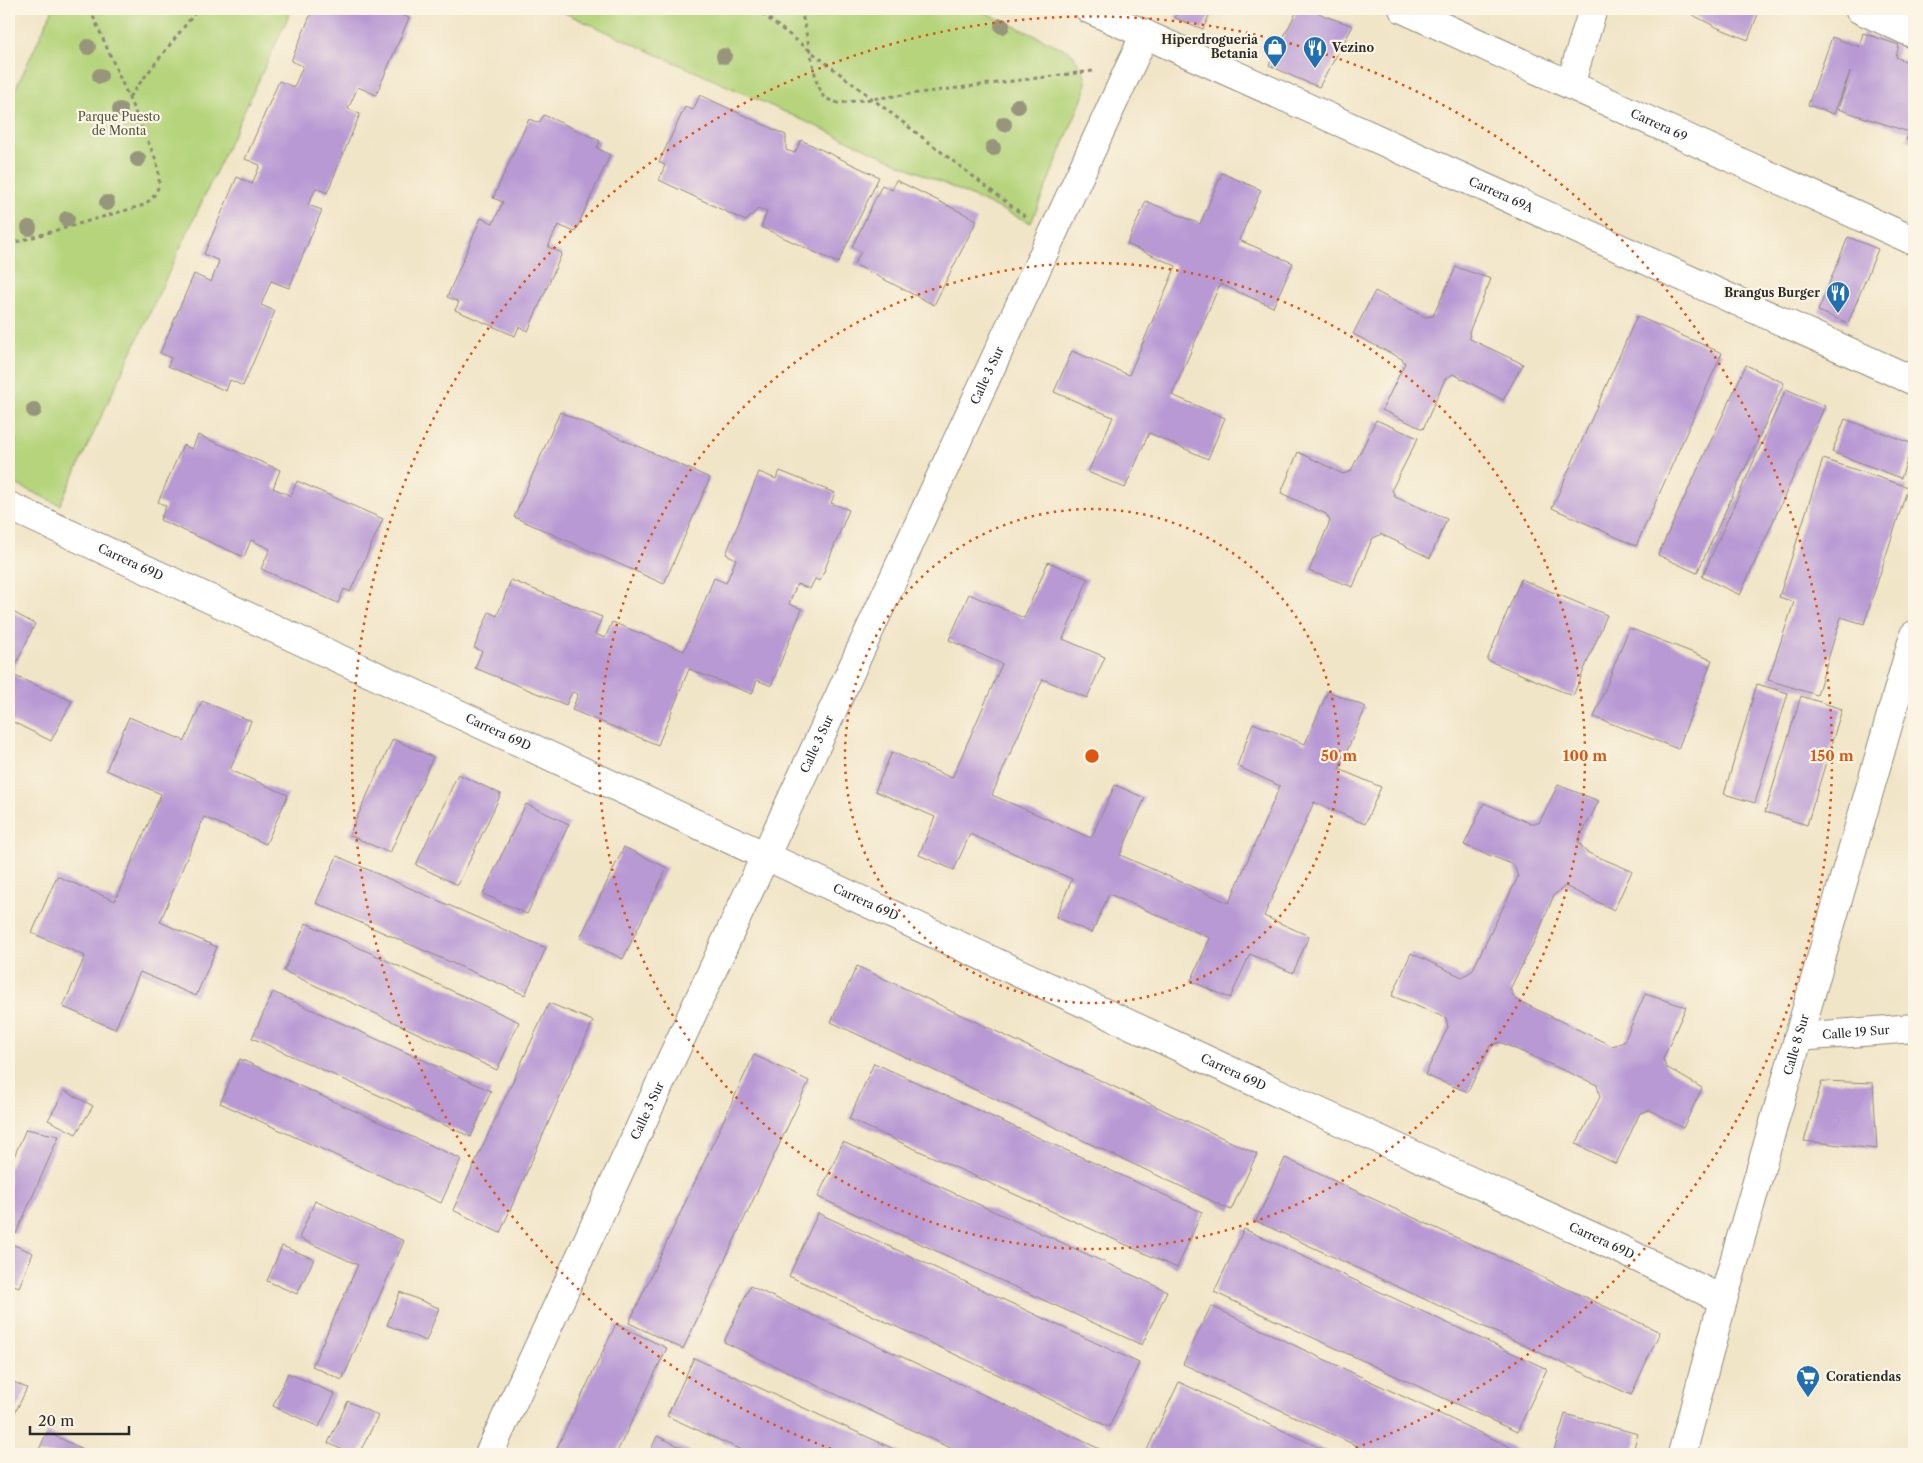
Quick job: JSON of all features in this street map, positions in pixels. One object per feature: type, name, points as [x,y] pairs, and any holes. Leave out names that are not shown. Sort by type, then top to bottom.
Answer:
[{"type":"street","name":"Carrera 69A","points":[[1089,9],[1914,381]]},
{"type":"street","name":"Carrera 69","points":[[1403,9],[1914,241]]},
{"type":"street","points":[[1570,85],[1593,9]]},
{"type":"street","points":[[1859,9],[1914,34]]},
{"type":"street","name":"Calle 3 Sur","points":[[489,1454],[767,856],[1145,34]]},
{"type":"street","name":"Carrera 69D","points":[[9,506],[1315,1110],[1620,1249],[1723,1300]]},
{"type":"street","name":"Calle 8 Sur","points":[[1682,1454],[1723,1300],[1914,635]]},
{"type":"street","name":"Calle 19 Sur","points":[[1798,1037],[1914,1028]]},
{"type":"path","points":[[9,244],[144,205],[155,196],[159,185],[156,160],[93,16],[93,9]]},
{"type":"path","points":[[129,97],[198,9]]},
{"type":"path","points":[[756,9],[1028,218]]},
{"type":"path","points":[[801,9],[817,83],[824,98],[838,103],[1094,71]]},
{"type":"path","points":[[9,427],[12,440],[9,448]]},
{"type":"green space","name":"Parque Puesto de Monta","points":[[53,9],[292,9],[60,505],[9,481],[9,103]]},
{"type":"green space","points":[[556,9],[977,9],[1071,52],[1083,69],[1086,80],[1085,92],[1031,223]]},
{"type":"building","points":[[313,9],[396,9],[395,12],[409,18],[376,95],[358,87],[348,109],[360,114],[327,193],[316,188],[308,205],[322,210],[289,288],[271,281],[261,305],[275,311],[243,386],[230,380],[226,391],[168,366],[171,358],[160,353],[194,274],[211,282],[219,261],[204,254],[237,177],[252,184],[260,165],[245,159],[279,81],[294,87],[303,66],[291,61]]},
{"type":"building","points":[[1178,9],[1212,9],[1203,29],[1175,18]]},
{"type":"building","points":[[1298,9],[1311,9],[1353,26],[1319,87],[1269,65]]},
{"type":"building","points":[[1693,9],[1760,9],[1748,40],[1691,14]]},
{"type":"building","points":[[1863,33],[1899,45],[1896,57],[1914,65],[1914,143],[1906,140],[1909,132],[1838,109],[1850,72],[1834,114],[1808,105],[1832,37],[1859,47]]},
{"type":"building","points":[[700,95],[786,135],[786,150],[795,153],[801,140],[879,177],[838,263],[761,227],[767,212],[758,209],[746,221],[659,180],[665,165],[659,162],[685,107],[693,110]]},
{"type":"building","points":[[544,115],[600,141],[597,148],[610,155],[575,232],[558,225],[548,247],[562,253],[528,331],[519,327],[515,336],[455,310],[459,302],[447,297],[481,218],[493,223],[503,202],[493,198],[529,119],[539,123]]},
{"type":"building","points":[[1222,173],[1261,190],[1239,240],[1293,263],[1273,307],[1220,284],[1172,395],[1225,418],[1208,459],[1149,433],[1125,488],[1088,472],[1113,417],[1054,392],[1072,351],[1129,375],[1176,266],[1127,244],[1146,201],[1200,224]]},
{"type":"building","points":[[896,180],[977,220],[934,305],[854,264],[861,252],[852,247],[882,185],[892,190]]},
{"type":"building","points":[[1848,237],[1878,249],[1848,323],[1818,311]]},
{"type":"building","points":[[1456,267],[1491,279],[1469,332],[1470,339],[1523,364],[1503,400],[1453,374],[1445,379],[1423,429],[1382,410],[1405,363],[1402,359],[1353,334],[1375,291],[1425,317],[1433,316]]},
{"type":"building","points":[[1637,316],[1722,353],[1636,546],[1552,508]]},
{"type":"building","points":[[1746,365],[1784,383],[1697,573],[1658,555]]},
{"type":"building","points":[[1786,389],[1825,406],[1740,595],[1702,577]]},
{"type":"building","points":[[560,412],[710,478],[664,584],[514,517]]},
{"type":"building","points":[[1845,419],[1913,444],[1901,478],[1832,452]]},
{"type":"building","points":[[1376,420],[1418,438],[1392,489],[1395,497],[1447,519],[1430,558],[1381,534],[1372,539],[1353,587],[1309,571],[1330,521],[1326,514],[1281,493],[1298,452],[1343,474],[1351,471]]},
{"type":"building","points":[[198,435],[280,470],[273,488],[291,496],[297,481],[383,519],[350,592],[344,589],[338,603],[261,569],[270,549],[251,540],[244,557],[160,520],[166,506],[158,502],[183,445],[192,449]]},
{"type":"building","points":[[1823,459],[1908,487],[1864,624],[1841,617],[1817,695],[1768,680],[1794,602],[1779,597]]},
{"type":"building","points":[[780,471],[835,493],[831,503],[849,510],[820,581],[815,579],[810,589],[797,584],[789,604],[802,609],[771,686],[757,680],[752,694],[689,669],[658,745],[572,710],[578,694],[572,692],[566,705],[475,668],[482,651],[474,648],[489,612],[497,616],[511,580],[602,617],[595,634],[605,638],[612,622],[684,651],[714,578],[726,583],[732,569],[736,559],[726,554],[759,472],[776,479]]},
{"type":"building","points":[[1048,562],[1088,579],[1063,639],[1105,657],[1087,698],[1043,679],[992,795],[1091,838],[1115,785],[1145,798],[1120,855],[1229,903],[1280,786],[1237,766],[1253,723],[1305,744],[1328,691],[1366,707],[1339,769],[1381,787],[1365,824],[1314,802],[1264,916],[1309,936],[1293,973],[1250,954],[1230,998],[1191,981],[1210,938],[1109,894],[1092,933],[1056,917],[1072,879],[970,834],[954,870],[919,855],[935,817],[875,791],[892,752],[952,778],[1002,664],[949,640],[969,594],[1024,618]]},
{"type":"building","points":[[1521,579],[1607,615],[1573,696],[1487,660]]},
{"type":"building","points":[[9,610],[35,624],[12,673],[17,677],[72,701],[51,741],[9,720]]},
{"type":"building","points":[[1629,628],[1712,660],[1678,749],[1594,717]]},
{"type":"building","points":[[1757,684],[1788,693],[1755,803],[1724,794]]},
{"type":"building","points":[[1801,696],[1842,709],[1807,825],[1765,812]]},
{"type":"building","points":[[202,701],[251,721],[230,770],[288,795],[266,844],[204,817],[160,922],[217,947],[196,996],[140,972],[115,1029],[63,1007],[85,956],[32,933],[57,876],[115,901],[161,794],[106,770],[129,717],[185,741]]},
{"type":"building","points":[[393,739],[433,757],[390,853],[349,835]]},
{"type":"building","points":[[458,774],[501,794],[458,885],[416,865]]},
{"type":"building","points":[[1558,785],[1599,801],[1578,841],[1586,852],[1632,871],[1614,910],[1565,886],[1554,895],[1537,936],[1510,989],[1515,999],[1612,1046],[1624,1042],[1645,994],[1686,1007],[1663,1059],[1666,1067],[1702,1088],[1683,1128],[1650,1110],[1640,1113],[1616,1164],[1576,1144],[1600,1097],[1597,1085],[1500,1042],[1490,1046],[1468,1092],[1425,1075],[1448,1027],[1446,1018],[1392,996],[1411,953],[1462,977],[1472,971],[1518,877],[1514,865],[1464,845],[1484,803],[1529,823],[1539,823]]},
{"type":"building","points":[[526,804],[569,824],[527,914],[483,894]]},
{"type":"building","points":[[624,847],[667,868],[623,959],[580,938]]},
{"type":"building","points":[[337,856],[546,948],[525,995],[316,903]]},
{"type":"building","points":[[306,923],[519,1022],[497,1070],[284,971]]},
{"type":"building","points":[[857,966],[1257,1154],[1231,1210],[831,1022]]},
{"type":"building","points":[[273,992],[491,1091],[471,1137],[252,1038]]},
{"type":"building","points":[[549,1003],[593,1021],[500,1233],[453,1210]]},
{"type":"building","points":[[754,1055],[809,1081],[683,1349],[629,1323]]},
{"type":"building","points":[[240,1059],[461,1159],[441,1203],[220,1103]]},
{"type":"building","points":[[874,1063],[1202,1212],[1177,1268],[849,1119]]},
{"type":"building","points":[[1822,1081],[1873,1083],[1877,1149],[1804,1141]]},
{"type":"building","points":[[65,1091],[93,1106],[76,1134],[48,1120]]},
{"type":"building","points":[[26,1129],[59,1136],[16,1234],[9,1231],[9,1168]]},
{"type":"building","points":[[843,1142],[1167,1291],[1142,1345],[818,1197]]},
{"type":"building","points":[[1285,1158],[1660,1332],[1631,1395],[1256,1221]]},
{"type":"building","points":[[315,1201],[404,1241],[342,1380],[312,1366],[358,1265],[299,1238]]},
{"type":"building","points":[[818,1213],[1139,1363],[1109,1427],[789,1276]]},
{"type":"building","points":[[1244,1229],[1547,1369],[1517,1432],[1214,1292]]},
{"type":"building","points":[[9,1243],[33,1253],[19,1287],[9,1283]]},
{"type":"building","points":[[282,1246],[314,1259],[297,1294],[267,1281]]},
{"type":"building","points":[[750,1286],[1102,1450],[1100,1454],[963,1454],[724,1342]]},
{"type":"building","points":[[400,1292],[439,1308],[426,1341],[387,1325]]},
{"type":"building","points":[[1211,1306],[1525,1454],[1374,1454],[1183,1364]]},
{"type":"building","points":[[616,1324],[667,1348],[616,1454],[554,1454]]},
{"type":"building","points":[[694,1358],[905,1454],[750,1454],[667,1416]]},
{"type":"building","points":[[288,1373],[335,1394],[319,1427],[273,1406]]},
{"type":"building","points":[[9,1380],[27,1388],[14,1415],[9,1413]]},
{"type":"building","points":[[1179,1382],[1333,1454],[1151,1454],[1146,1452]]},
{"type":"building","points":[[348,1401],[378,1416],[359,1454],[351,1454],[328,1443]]},
{"type":"building","points":[[1565,1414],[1638,1434],[1632,1454],[1553,1454]]},
{"type":"building","points":[[47,1432],[93,1454],[37,1454]]},
{"type":"building","points":[[657,1436],[696,1454],[649,1454]]},
{"type":"place","name":"Hiperdrogueria Betania","points":[[1275,68]]},
{"type":"place","name":"Vezino","points":[[1315,69]]},
{"type":"place","name":"Brangus Burger","points":[[1838,314]]},
{"type":"place","name":"Coratiendas","points":[[1808,1398]]}]
